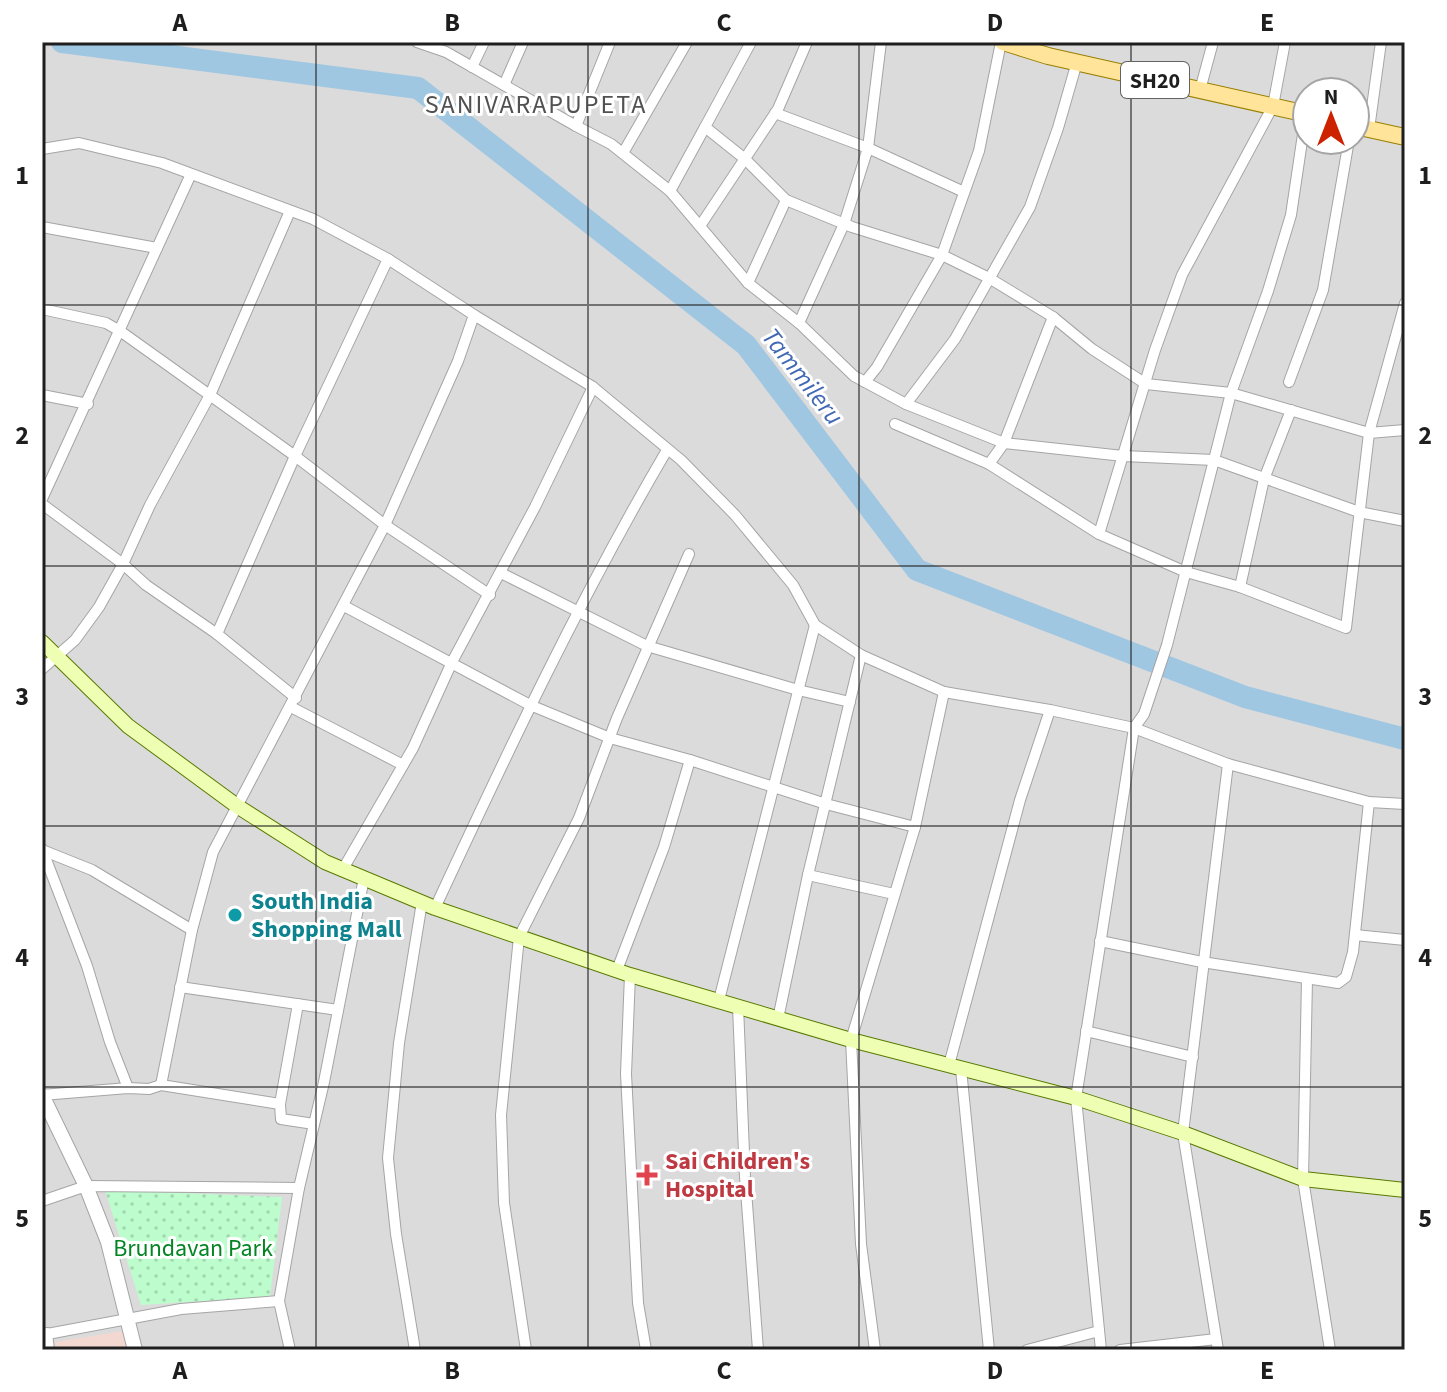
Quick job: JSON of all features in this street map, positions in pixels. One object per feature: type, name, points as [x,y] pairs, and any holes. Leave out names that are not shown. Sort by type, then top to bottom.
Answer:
[{"type":"main road","name":"SH20","points":[[1002,42],[1291,110]]},
{"type":"main road","points":[[1371,130],[1405,137]]},
{"type":"main road","points":[[42,642],[128,726],[237,806],[325,862],[429,905],[624,972],[778,1019],[1076,1098],[1183,1133],[1303,1179],[1405,1190]]},
{"type":"street","points":[[417,42],[448,47],[472,67],[611,144],[670,191],[748,283],[799,323],[854,376],[906,404],[1004,443],[1123,456],[1214,460],[1359,512],[1405,521]]},
{"type":"street","points":[[472,67],[484,42]]},
{"type":"street","points":[[504,85],[523,42]]},
{"type":"street","points":[[576,126],[610,42]]},
{"type":"street","points":[[623,153],[687,42]]},
{"type":"street","points":[[670,191],[751,42]]},
{"type":"street","points":[[700,226],[775,113],[807,42]]},
{"type":"street","points":[[799,323],[844,224],[868,148],[881,42]]},
{"type":"street","points":[[865,382],[877,367],[942,255],[979,151],[1002,42]]},
{"type":"street","points":[[1200,90],[1213,42]]},
{"type":"street","points":[[1099,534],[1155,350],[1182,275],[1273,106],[1285,42]]},
{"type":"street","points":[[1371,87],[1381,42]]},
{"type":"street","points":[[906,404],[955,339],[1030,207],[1077,62]]},
{"type":"street","points":[[775,113],[868,148],[964,192]]},
{"type":"street","points":[[705,127],[745,159],[786,200],[844,224],[942,255],[989,278],[1053,317],[1092,349],[1146,384],[1231,393],[1369,433],[1405,430]]},
{"type":"street","points":[[42,149],[79,143],[162,163],[313,219],[388,259],[593,387],[667,450],[735,515],[793,585],[815,625],[861,655],[944,692],[1134,728],[1228,764],[1369,802],[1405,804]]},
{"type":"street","points":[[1101,1350],[1076,1098],[1134,728],[1144,714],[1167,645],[1231,393],[1268,291],[1291,215],[1300,156]]},
{"type":"street","points":[[1289,382],[1323,290],[1346,156]]},
{"type":"street","points":[[191,174],[42,501],[146,585],[217,634],[294,702],[403,765]]},
{"type":"street","points":[[748,283],[786,200]]},
{"type":"street","points":[[42,669],[75,640],[99,607],[123,564],[150,505],[210,395],[290,211]]},
{"type":"street","points":[[42,227],[157,248]]},
{"type":"street","points":[[217,634],[295,456],[388,259]]},
{"type":"street","points":[[895,424],[989,464],[1099,534],[1186,572],[1240,587],[1346,628],[1369,433],[1405,303]]},
{"type":"street","points":[[42,309],[106,323],[120,331],[295,456],[385,525],[490,595]]},
{"type":"street","points":[[161,1085],[192,930],[213,852],[385,525],[458,361],[474,315]]},
{"type":"street","points":[[989,464],[1004,443],[1053,317]]},
{"type":"street","points":[[343,869],[403,765],[452,662],[490,595],[593,387]]},
{"type":"street","points":[[42,395],[88,404]]},
{"type":"street","points":[[1240,587],[1264,479],[1291,410]]},
{"type":"street","points":[[415,1350],[396,1234],[388,1158],[399,1043],[429,905],[626,520],[667,450]]},
{"type":"street","points":[[526,1350],[504,1203],[501,1115],[519,937],[579,818],[647,646],[689,554]]},
{"type":"street","points":[[501,573],[647,646],[850,702]]},
{"type":"street","points":[[344,606],[530,705],[610,738],[826,804],[915,827]]},
{"type":"street","points":[[719,1000],[815,625]]},
{"type":"street","points":[[778,1019],[808,875],[861,655]]},
{"type":"street","points":[[875,1350],[861,1244],[851,1040],[915,827],[944,692]]},
{"type":"street","points":[[989,1350],[955,1067],[1020,800],[1050,710]]},
{"type":"street","points":[[646,1350],[638,1303],[624,972],[690,760]]},
{"type":"street","points":[[1120,1350],[1217,1345],[1183,1133],[1228,764]]},
{"type":"street","points":[[1100,941],[1332,984],[1342,981],[1350,966],[1355,935],[1369,802]]},
{"type":"street","points":[[42,850],[92,870],[192,930]]},
{"type":"street","points":[[42,850],[87,966],[110,1042],[128,1088]]},
{"type":"street","points":[[808,875],[894,894]]},
{"type":"street","points":[[290,1350],[279,1301],[299,1188],[364,878]]},
{"type":"street","points":[[1355,935],[1405,940]]},
{"type":"street","points":[[1307,979],[1303,1179],[1330,1350]]},
{"type":"street","points":[[180,987],[338,1010]]},
{"type":"street","points":[[298,1004],[280,1104],[281,1119],[314,1124]]},
{"type":"street","points":[[738,1006],[758,1350]]},
{"type":"street","points":[[1086,1031],[1193,1057]]},
{"type":"street","points":[[135,1350],[108,1242],[86,1186],[42,1095],[149,1089],[161,1085],[280,1104]]},
{"type":"street","points":[[42,1201],[86,1186],[299,1188]]},
{"type":"street","points":[[49,1350],[45,1334],[181,1309],[279,1301]]},
{"type":"street","points":[[1027,1350],[1099,1331]]},
{"type":"shaded area","points":[[42,42],[1405,42],[1405,1350],[42,1350]]},
{"type":"shaded area","points":[[123,1331],[128,1350],[56,1350],[55,1342]]},
{"type":"green space","name":"Brundavan Park","points":[[105,1190],[282,1197],[270,1297],[141,1305]]},
{"type":"waterway","name":"Tammileru","points":[[62,42],[418,88],[746,345],[917,570],[1245,697],[1405,739]]},
{"type":"place","name":"South India Shopping Mall","points":[[235,915]]},
{"type":"place","name":"Sai Children's Hospital","points":[[647,1175]]},
{"type":"district","name":"SANIVARAPUPETA","points":[[536,104]]}]
